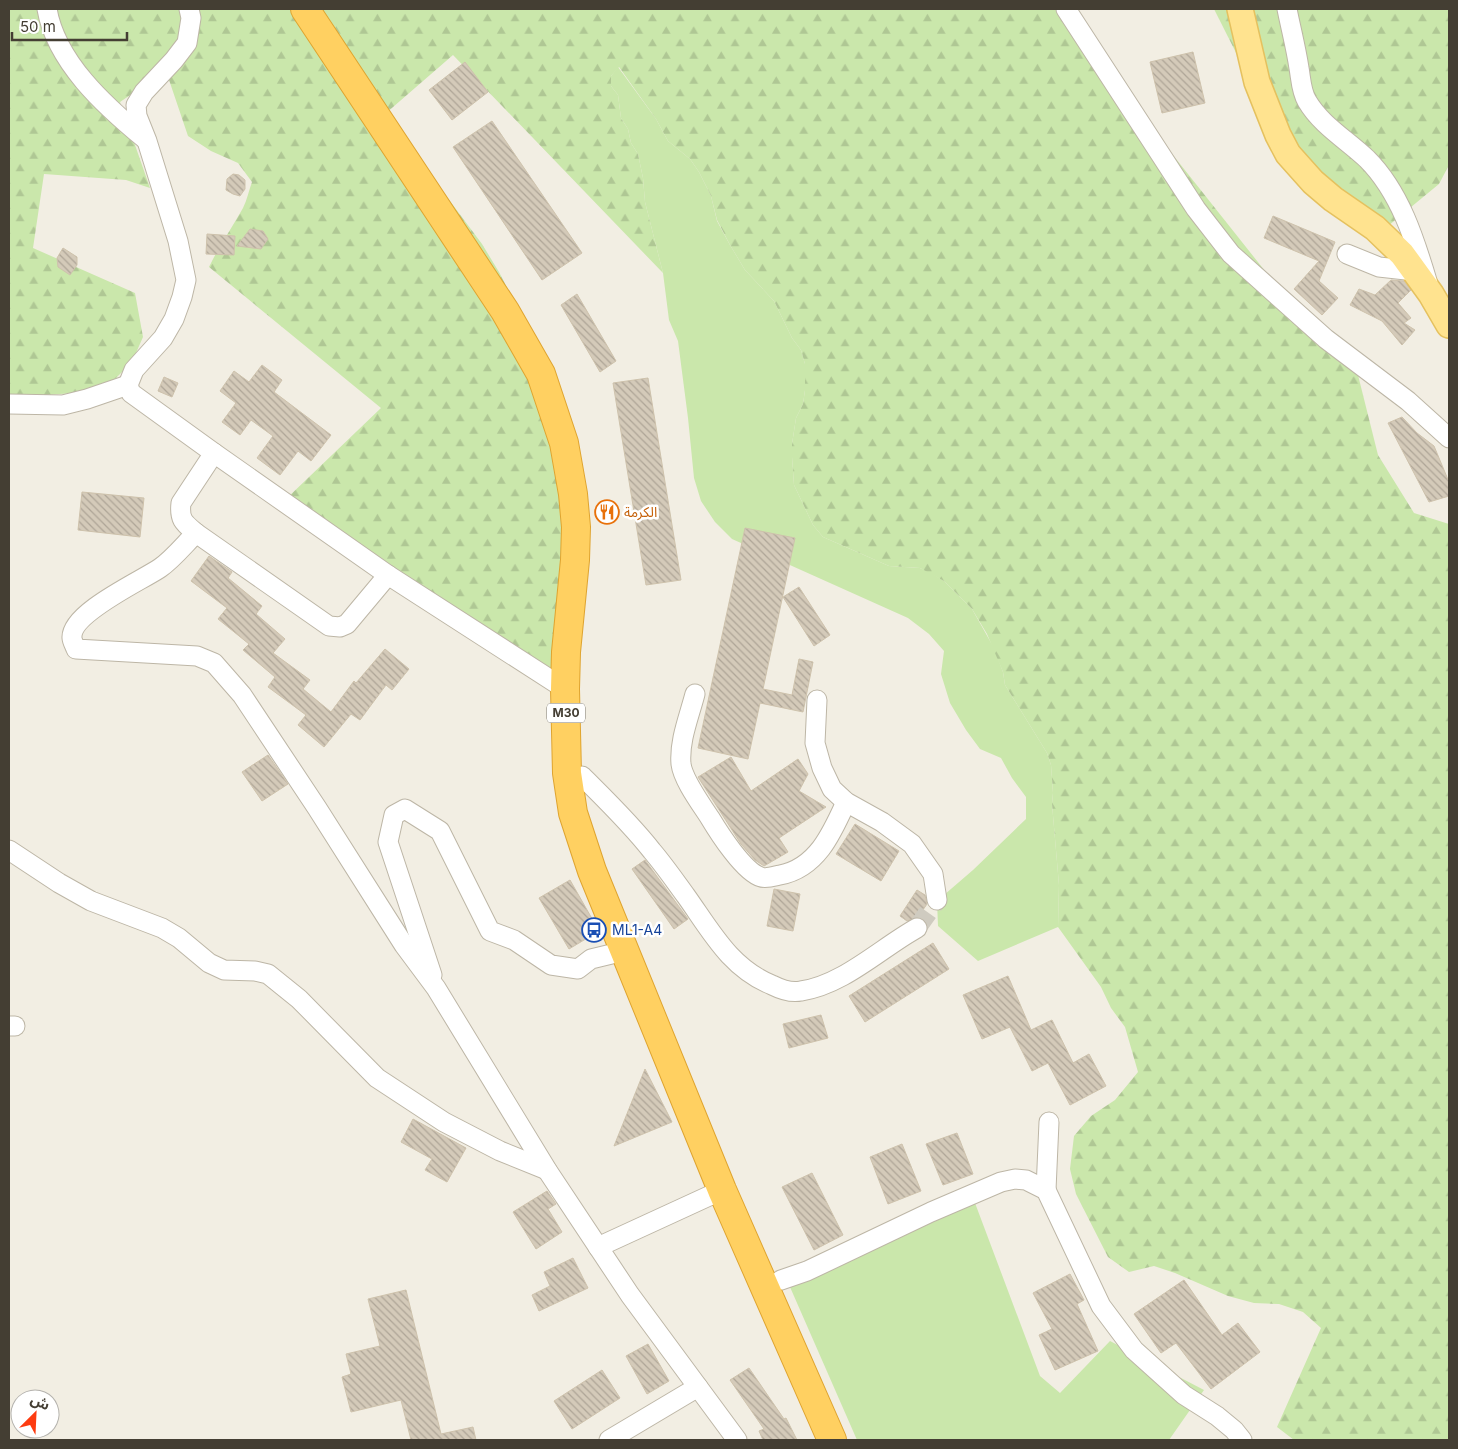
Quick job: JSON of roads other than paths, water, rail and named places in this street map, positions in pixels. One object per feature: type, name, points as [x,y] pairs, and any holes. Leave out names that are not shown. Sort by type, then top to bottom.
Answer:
[{"type":"highway","name":"M30","points":[[305,9],[499,303],[541,374],[564,443],[574,494],[575,560],[566,652],[565,688],[567,773],[573,813],[592,871],[722,1190],[832,1440]]},
{"type":"highway","name":"M30","points":[[324,9],[481,251],[526,316],[546,350],[576,422],[588,484],[588,530],[579,652],[578,752],[590,811],[608,867],[712,1124],[850,1440]]},
{"type":"main road","points":[[1240,9],[1257,82],[1278,135],[1288,154],[1313,182],[1375,228],[1402,254],[1431,294],[1449,325]]},
{"type":"street","points":[[47,9],[60,46],[73,69],[127,124],[147,140]]},
{"type":"street","points":[[189,9],[191,18],[187,43],[144,92],[136,105],[137,116],[147,140],[178,241],[186,280],[174,318],[163,338],[134,370],[128,384],[131,393],[214,454],[388,575],[565,688]]},
{"type":"street","points":[[1287,9],[1302,88],[1307,101],[1320,117],[1365,158],[1386,181],[1418,250],[1431,294]]},
{"type":"street","points":[[1072,12],[1196,209],[1231,254],[1326,339],[1408,401],[1449,438]]},
{"type":"street","points":[[1347,254],[1379,267],[1415,271]]},
{"type":"street","points":[[9,404],[63,405],[87,399],[128,384]]},
{"type":"street","points":[[214,454],[181,503],[182,521],[196,534],[329,626],[340,627],[347,624],[388,575]]},
{"type":"street","points":[[196,534],[161,568],[123,589],[88,613],[73,630],[72,639],[76,649],[197,656],[214,663],[242,696],[317,808],[404,946],[436,988],[546,1170],[630,1295],[737,1440]]},
{"type":"street","points":[[695,694],[681,749],[681,767],[719,834],[749,871],[763,878],[785,874],[804,866],[818,853],[832,834],[846,802]]},
{"type":"street","points":[[816,700],[815,742],[822,768],[832,789],[846,802],[882,822],[912,844],[933,874],[937,900]]},
{"type":"street","points":[[582,776],[652,850],[713,937],[733,960],[755,979],[780,989],[799,992],[820,986],[862,966],[895,941],[917,928]]},
{"type":"street","points":[[436,988],[388,842],[394,815],[405,809],[440,831],[490,931],[514,940],[551,965],[578,969],[591,959],[624,951]]},
{"type":"street","points":[[9,850],[59,883],[91,901],[162,928],[179,938],[209,963],[224,970],[255,971],[268,974],[299,999],[376,1078],[444,1122],[500,1152],[546,1170]]},
{"type":"street","points":[[1049,1122],[1046,1190],[1101,1306],[1134,1350],[1184,1395],[1217,1416],[1234,1430],[1242,1440]]},
{"type":"street","points":[[781,1280],[1001,1182],[1015,1179],[1026,1180],[1046,1190]]},
{"type":"street","points":[[598,1247],[722,1190]]},
{"type":"street","points":[[609,1440],[698,1387]]},
{"type":"tunnel","points":[[917,928],[937,900]]},
{"type":"place","name":"الكرمة","points":[[607,512]]},
{"type":"place","name":"ML1-A4","points":[[594,930]]}]
